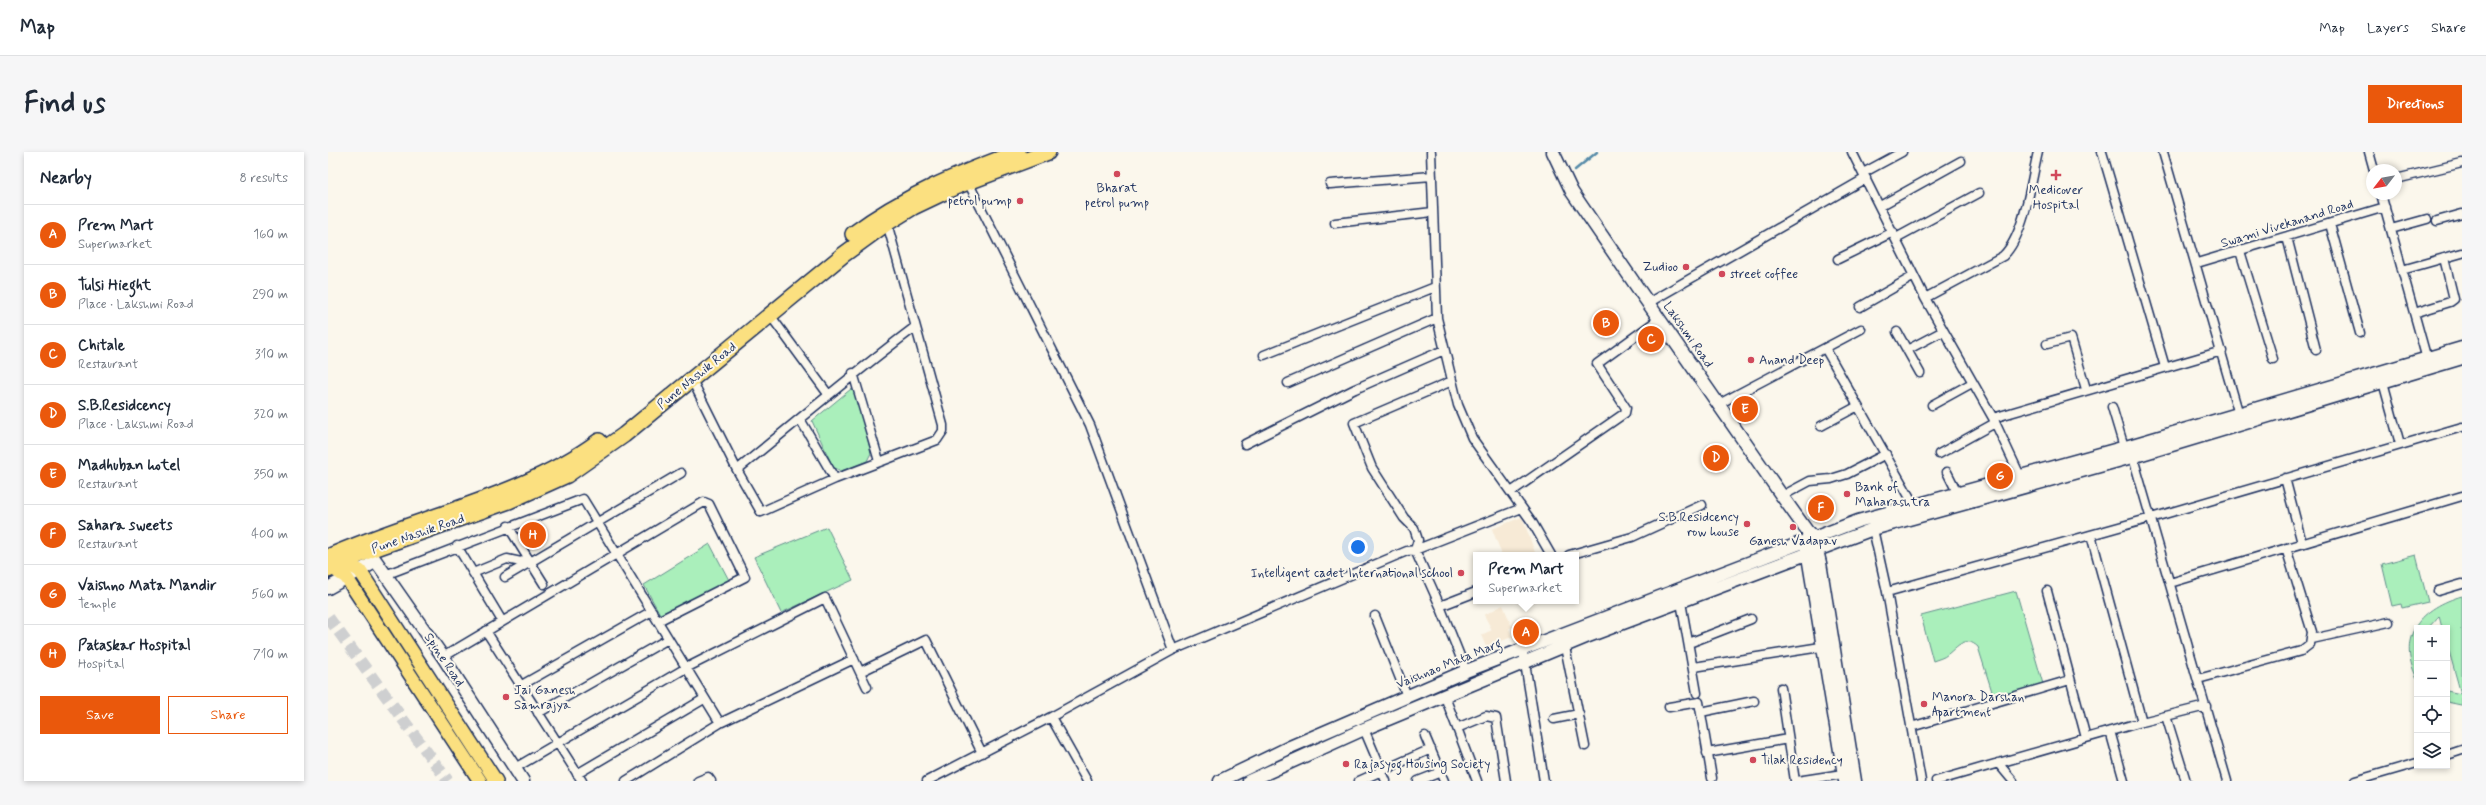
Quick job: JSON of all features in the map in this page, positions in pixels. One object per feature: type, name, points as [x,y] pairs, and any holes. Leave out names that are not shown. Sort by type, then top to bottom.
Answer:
[{"type":"highway","name":"Pune Nashik Road","points":[[369,551],[566,463],[619,426],[870,222],[926,188],[1018,152]]},
{"type":"highway","name":"Pune Nashik Road","points":[[332,561],[369,551],[508,502],[567,475],[608,447],[692,380],[843,255],[887,223],[913,207],[968,182],[1048,152]]},
{"type":"main road","name":"Lakshmi Road","points":[[1553,152],[1572,192],[1782,496],[1810,542]]},
{"type":"main road","points":[[2241,418],[2383,382],[2428,364],[2462,348]]},
{"type":"main road","points":[[1810,542],[1858,521],[1914,504],[2020,475],[2129,450],[2428,364],[2462,358]]},
{"type":"main road","points":[[1810,542],[1873,528],[2024,488],[2129,450]]},
{"type":"main road","points":[[1810,542],[1829,646],[1849,777]]},
{"type":"main road","name":"Vaishnao Mata Marg","points":[[1249,781],[1364,729],[1525,662],[1681,602],[1810,542]]},
{"type":"main road","name":"Vaishnao Mata Marg","points":[[1220,781],[1290,747],[1466,671],[1810,542]]},
{"type":"main road","points":[[328,588],[346,577],[360,571],[369,551]]},
{"type":"main road","name":"Spine Road","points":[[369,551],[443,657],[523,781]]},
{"type":"main road","points":[[332,561],[346,577],[480,781]]},
{"type":"main road","name":"Spine Road","points":[[332,561],[360,571],[496,781]]},
{"type":"street","points":[[1431,152],[1437,318],[1458,405],[1472,438],[1522,508],[1549,552]]},
{"type":"street","points":[[1852,152],[1895,235],[1925,298],[1994,421],[2020,475],[2024,488]]},
{"type":"street","points":[[1648,303],[1902,152]]},
{"type":"street","points":[[1925,298],[2003,256],[2010,249],[2019,229],[2038,152]]},
{"type":"street","points":[[2102,152],[2165,367]]},
{"type":"street","points":[[2163,152],[2241,418]]},
{"type":"street","points":[[2369,152],[2372,164]]},
{"type":"street","points":[[1880,206],[1961,161]]},
{"type":"street","points":[[2402,178],[2462,163]]},
{"type":"street","points":[[1330,184],[1432,176]]},
{"type":"street","points":[[968,182],[1090,425],[1173,650]]},
{"type":"street","points":[[1838,259],[1895,235],[1979,193]]},
{"type":"street","points":[[2382,200],[2428,364]]},
{"type":"street","name":"Swami Vivekanand Road","points":[[2196,264],[2384,207]]},
{"type":"street","points":[[1335,223],[1432,212]]},
{"type":"street","points":[[2437,221],[2462,214]]},
{"type":"street","points":[[2391,229],[2427,220]]},
{"type":"street","points":[[692,380],[737,470],[761,512],[835,478],[937,440],[943,431],[887,223]]},
{"type":"street","points":[[2330,224],[2360,333]]},
{"type":"street","points":[[2287,237],[2316,350]]},
{"type":"street","points":[[2240,251],[2273,359]]},
{"type":"street","points":[[2402,270],[2462,253]]},
{"type":"street","points":[[2414,313],[2450,302],[2454,298],[2444,258]]},
{"type":"street","points":[[1860,306],[1914,276]]},
{"type":"street","points":[[1264,354],[1435,287]]},
{"type":"street","points":[[770,315],[828,394]]},
{"type":"street","points":[[1288,383],[1437,318]]},
{"type":"street","points":[[1511,492],[1625,413],[1626,408],[1597,364],[1660,319]]},
{"type":"street","points":[[737,470],[800,419],[853,373],[915,327]]},
{"type":"street","points":[[1719,404],[1861,329]]},
{"type":"street","points":[[1907,350],[1943,331]]},
{"type":"street","points":[[1897,332],[1920,373]]},
{"type":"street","points":[[2047,344],[2071,338],[2086,389]]},
{"type":"street","points":[[1825,348],[1914,504]]},
{"type":"street","points":[[1245,444],[1348,392],[1444,350]]},
{"type":"street","points":[[1939,454],[1994,421],[2086,389],[2222,351]]},
{"type":"street","points":[[853,373],[879,461]]},
{"type":"street","points":[[1452,381],[1354,423],[1372,468],[1404,518],[1414,528],[1418,540],[1415,550],[1440,606],[1466,671]]},
{"type":"street","points":[[2383,382],[2400,444]]},
{"type":"street","points":[[1932,406],[1972,384]]},
{"type":"street","points":[[1821,426],[1858,406]]},
{"type":"street","points":[[2112,407],[2129,450],[2151,518],[2228,781]]},
{"type":"street","points":[[800,419],[835,478]]},
{"type":"street","points":[[1887,592],[2151,518],[2462,427]]},
{"type":"street","points":[[1782,496],[1810,481],[1831,479],[1847,474],[1886,454]]},
{"type":"street","points":[[1947,472],[1957,492]]},
{"type":"street","points":[[505,576],[528,561],[681,473]]},
{"type":"street","points":[[2285,478],[2302,542]]},
{"type":"street","points":[[2170,583],[2302,542],[2462,496]]},
{"type":"street","points":[[385,575],[577,499],[582,499],[586,502],[704,699],[720,723]]},
{"type":"street","points":[[443,657],[700,503],[709,504],[745,577],[658,621]]},
{"type":"street","points":[[1579,552],[1632,537],[1702,505]]},
{"type":"street","points":[[927,781],[1051,717],[1173,650],[1300,598],[1396,556],[1522,508]]},
{"type":"street","points":[[508,526],[528,561],[544,584]]},
{"type":"street","points":[[1873,528],[1887,592],[1921,781]]},
{"type":"street","points":[[2091,535],[2142,722]]},
{"type":"street","points":[[457,546],[502,621]]},
{"type":"street","points":[[2198,679],[2301,651],[2310,644],[2312,639],[2286,548]]},
{"type":"street","points":[[473,573],[508,559],[521,562],[528,561]]},
{"type":"street","points":[[2438,590],[2462,584]]},
{"type":"street","points":[[2047,591],[2086,738]]},
{"type":"street","points":[[1440,606],[1473,593]]},
{"type":"street","points":[[515,768],[556,742],[686,668],[825,598],[867,687]]},
{"type":"street","points":[[1681,602],[1694,667],[1697,693]]},
{"type":"street","points":[[520,686],[652,611]]},
{"type":"street","points":[[1375,616],[1407,696]]},
{"type":"street","points":[[1689,643],[1751,619]]},
{"type":"street","points":[[2312,639],[2389,622]]},
{"type":"street","points":[[486,631],[582,781]]},
{"type":"street","points":[[538,713],[668,639]]},
{"type":"street","points":[[860,672],[926,640],[982,753]]},
{"type":"street","points":[[1694,667],[1829,646]]},
{"type":"street","points":[[1565,647],[1585,746]]},
{"type":"street","points":[[1523,649],[1544,781]]},
{"type":"street","points":[[626,781],[720,723],[854,659]]},
{"type":"street","points":[[1911,727],[2070,680]]},
{"type":"street","points":[[1781,688],[1788,739],[1796,781],[1849,777]]},
{"type":"street","points":[[1444,696],[1477,781]]},
{"type":"street","points":[[577,774],[704,699]]},
{"type":"street","points":[[1701,712],[1754,701]]},
{"type":"street","points":[[1669,707],[1699,702],[1712,778]]},
{"type":"street","points":[[1936,781],[2142,722],[2206,706]]},
{"type":"street","points":[[1554,719],[1579,714]]},
{"type":"street","points":[[1457,728],[1486,716],[1496,718],[1506,781]]},
{"type":"street","points":[[2166,716],[2186,781]]},
{"type":"street","points":[[1051,717],[1087,781]]},
{"type":"street","points":[[1364,729],[1386,781]]},
{"type":"street","points":[[2110,731],[2124,781]]},
{"type":"street","points":[[1425,736],[1444,781]]},
{"type":"street","points":[[1707,753],[1788,739]]},
{"type":"street","points":[[1358,781],[1431,749]]},
{"type":"street","points":[[2450,753],[2462,750]]},
{"type":"street","points":[[1998,763],[2013,781]]},
{"type":"street","points":[[2355,781],[2414,764]]},
{"type":"street","points":[[1418,781],[1441,772]]},
{"type":"street","points":[[698,781],[708,777],[711,781]]},
{"type":"shaded area","points":[[1522,517],[1535,552],[1501,552],[1492,529]]},
{"type":"shaded area","points":[[1503,605],[1512,627],[1509,628],[1512,637],[1486,647],[1481,635],[1492,630],[1484,615]]},
{"type":"green space","points":[[851,389],[857,394],[871,453],[867,461],[841,471],[833,467],[812,421]]},
{"type":"green space","points":[[827,527],[853,580],[781,613],[754,557]]},
{"type":"green space","points":[[710,544],[730,582],[661,616],[644,585]]},
{"type":"green space","points":[[2416,555],[2428,602],[2402,608],[2401,604],[2392,606],[2382,564]]},
{"type":"green space","points":[[2016,591],[2043,684],[1994,698],[1978,647],[1969,642],[1965,642],[1958,645],[1945,656],[1933,661],[1921,616]]},
{"type":"green space","points":[[2462,596],[2462,705],[2450,703],[2450,692],[2461,694],[2450,655],[2450,625],[2441,625],[2439,616],[2431,625],[2417,625],[2425,615],[2435,607]]},
{"type":"green space","points":[[2414,630],[2414,670],[2411,663],[2409,649],[2411,636]]},
{"type":"waterway","points":[[1575,170],[1597,152]]},
{"type":"tunnel","points":[[328,617],[448,781]]},
{"type":"place","name":"Bharat petrol pump","points":[[1117,174]]},
{"type":"place","name":"Medicover Hospital","points":[[2056,175]]},
{"type":"place","name":"petrol pump","points":[[1020,201]]},
{"type":"place","name":"Zudioo","points":[[1686,267]]},
{"type":"place","name":"street coffee","points":[[1722,274]]},
{"type":"place","name":"Tulsi Hieght","points":[[1606,323]]},
{"type":"place","name":"Chitale","points":[[1651,339]]},
{"type":"place","name":"Anand Deep","points":[[1751,360]]},
{"type":"place","name":"Madhuban hotel","points":[[1745,409]]},
{"type":"place","name":"S.B.Residcency","points":[[1716,458]]},
{"type":"place","name":"Vaishno Mata Mandir","points":[[2000,476]]},
{"type":"place","name":"Bank of Maharashtra","points":[[1847,494]]},
{"type":"place","name":"Sahara sweets","points":[[1821,508]]},
{"type":"place","name":"S.B.Residcency row house","points":[[1747,524]]},
{"type":"place","name":"Ganesh Vadapav","points":[[1793,527]]},
{"type":"place","name":"Pataskar Hospital","points":[[533,535]]},
{"type":"place","name":"Intelligent cadet International school","points":[[1461,573]]},
{"type":"place","name":"Prem Mart","points":[[1526,632]]},
{"type":"place","name":"Jai Ganesh Samrajya","points":[[506,697]]},
{"type":"place","name":"Manora Darshan Apartment","points":[[1924,704]]},
{"type":"place","name":"Tilak Residency","points":[[1753,760]]},
{"type":"place","name":"Rajasyog Housing Society","points":[[1346,764]]}]
